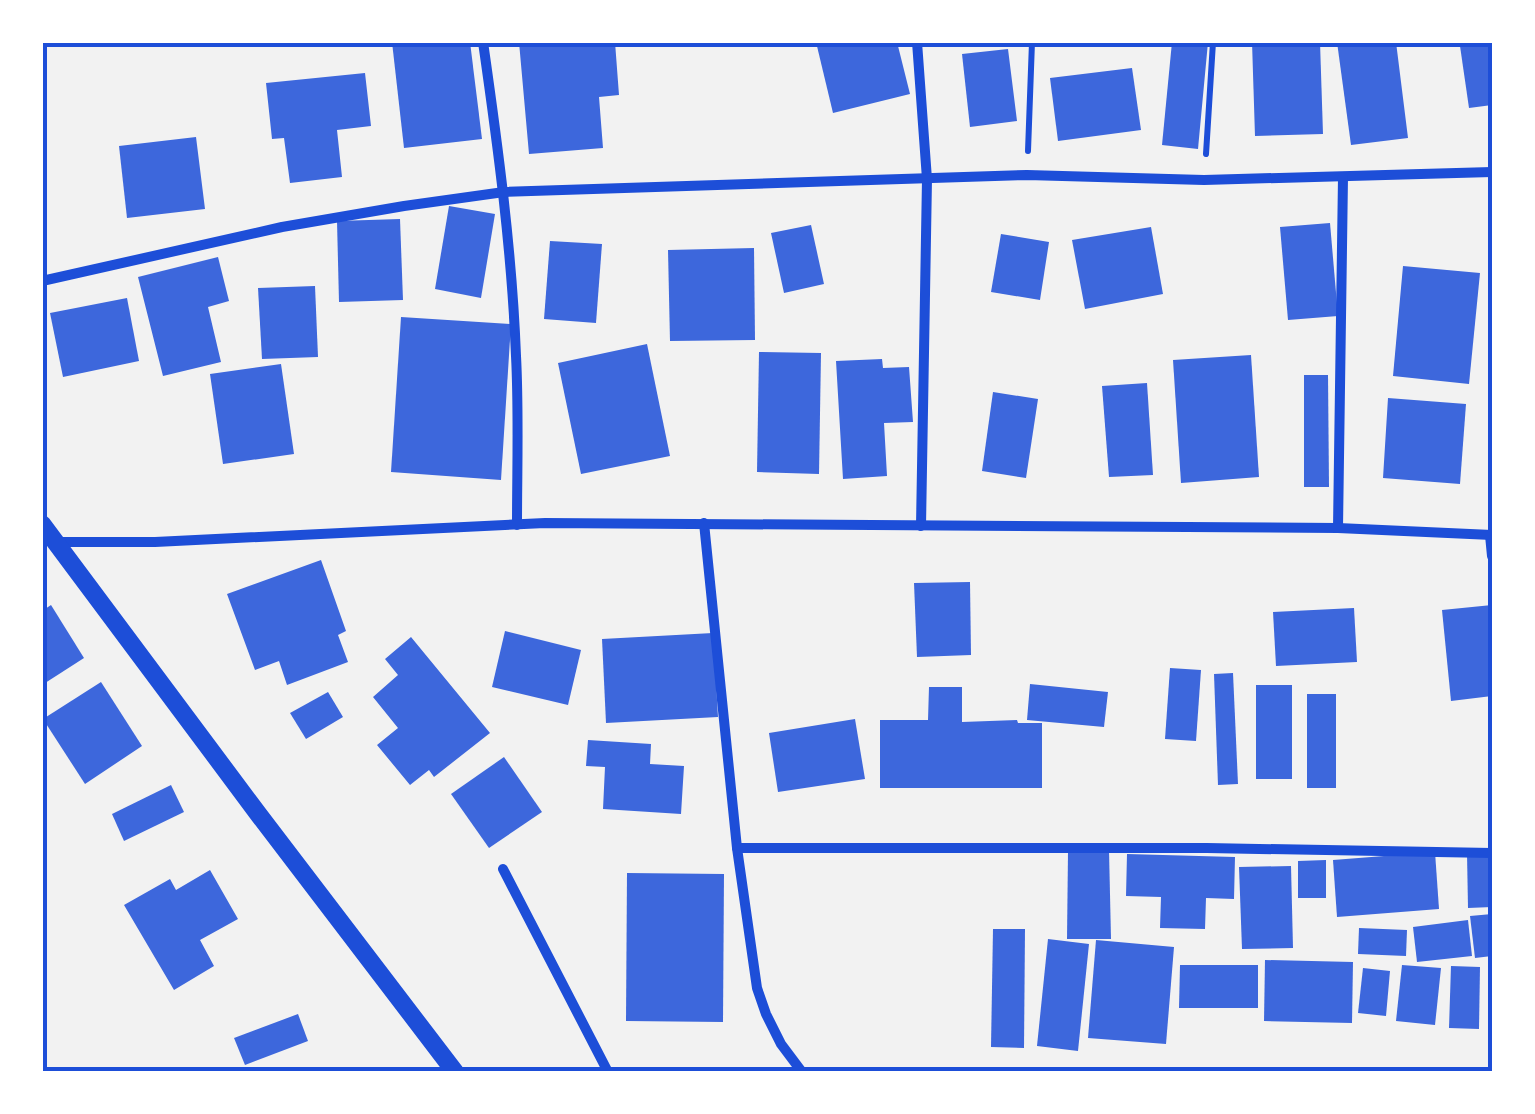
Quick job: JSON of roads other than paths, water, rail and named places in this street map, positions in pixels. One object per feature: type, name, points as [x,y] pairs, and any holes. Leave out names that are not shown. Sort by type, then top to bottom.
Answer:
[{"type":"street","points":[[483,42],[504,192],[517,358],[517,525]]},
{"type":"street","points":[[917,42],[927,180],[922,526]]},
{"type":"street","points":[[42,281],[282,227],[504,192],[1026,175],[1204,180],[1492,172]]},
{"type":"street","points":[[1338,528],[1343,177]]},
{"type":"street","points":[[704,523],[738,848],[757,988],[781,1044],[802,1072]]},
{"type":"street","points":[[42,524],[456,1072]]},
{"type":"street","points":[[55,542],[155,542],[517,525],[1338,528],[1491,535],[1492,556]]},
{"type":"street","points":[[738,848],[1207,848],[1492,853]]},
{"type":"street","points":[[503,869],[608,1072]]}]
